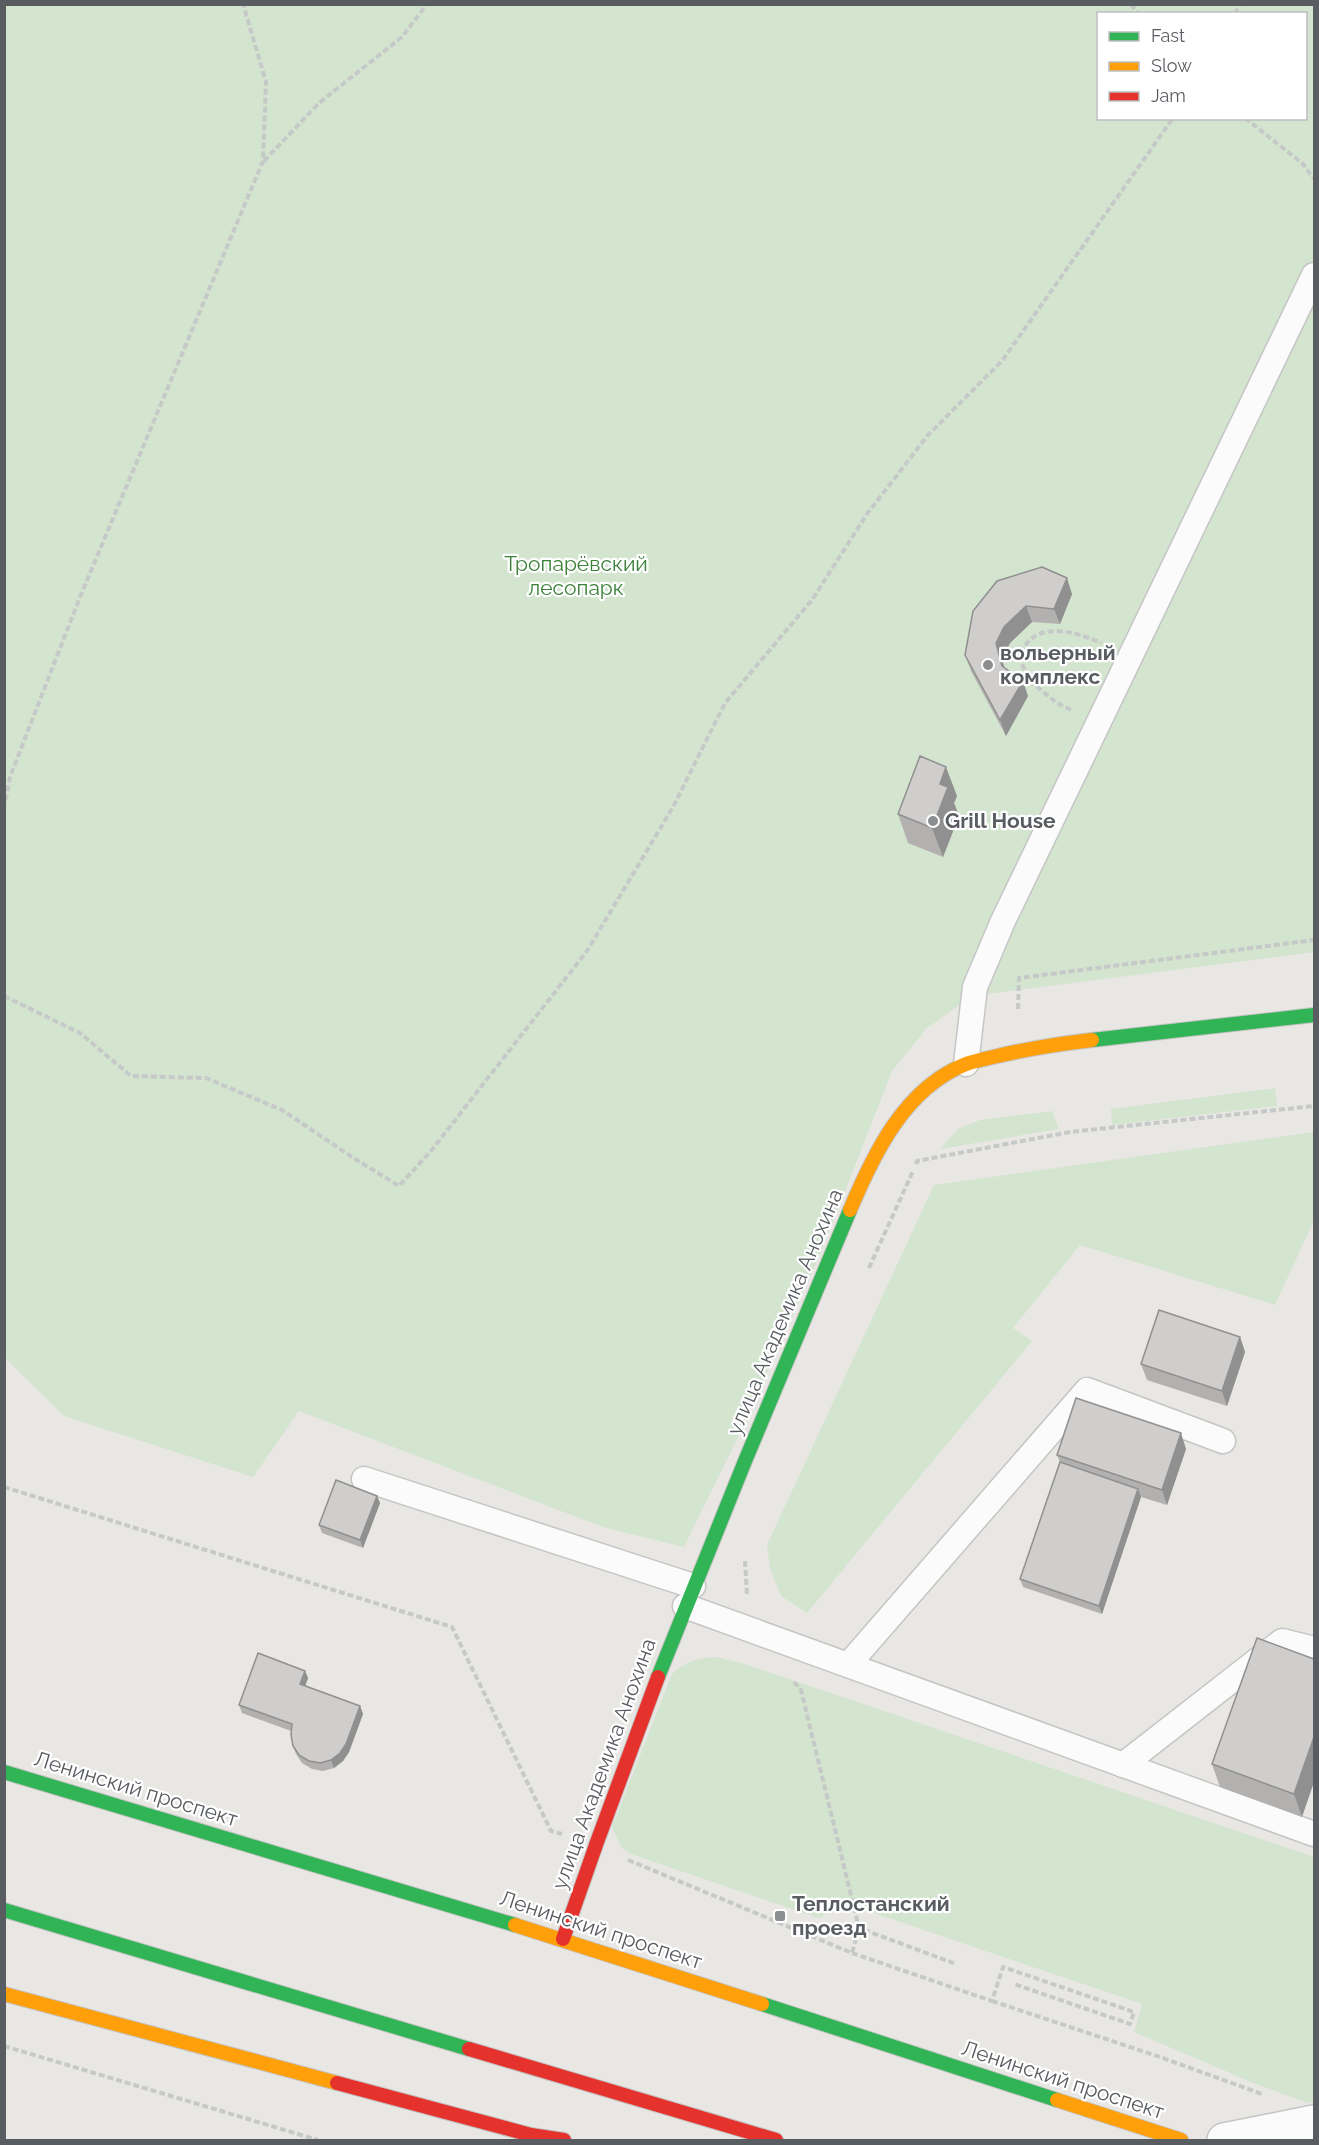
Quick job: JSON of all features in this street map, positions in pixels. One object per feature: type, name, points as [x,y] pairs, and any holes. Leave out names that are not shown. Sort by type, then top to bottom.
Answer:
[{"type":"main road","name":"улица Академика Анохина","points":[[563,1939],[594,1846],[689,1596],[863,1179],[897,1119],[925,1088],[966,1064],[1035,1047],[1314,1015]]},
{"type":"main road","name":"Ленинский проспект","points":[[4,1772],[563,1939],[1181,2140]]},
{"type":"main road","points":[[4,1910],[776,2140]]},
{"type":"main road","points":[[4,1994],[531,2136],[564,2140]]},
{"type":"street","points":[[1224,2140],[1314,2122]]},
{"type":"lane","points":[[966,1064],[975,987],[1004,921],[1314,275]]},
{"type":"lane","points":[[848,1665],[1087,1390],[1223,1441]]},
{"type":"lane","points":[[364,1479],[689,1596],[750,1630],[1314,1834]]},
{"type":"lane","points":[[1123,1765],[1282,1641],[1314,1649]]},
{"type":"path","points":[[4,809],[10,777],[80,597],[263,161],[266,82],[243,4]]},
{"type":"path","points":[[263,161],[319,103],[402,37],[427,4]]},
{"type":"path","points":[[4,996],[80,1033],[131,1076],[206,1078],[282,1110],[399,1186],[431,1151],[587,951],[673,807],[725,703],[812,600],[867,514],[928,435],[1002,361],[1172,120]]},
{"type":"path","points":[[1248,120],[1302,163],[1314,178]]},
{"type":"path","points":[[1099,723],[1057,703],[1030,682],[1018,658],[1029,640],[1048,632],[1076,632],[1131,656]]},
{"type":"path","points":[[1018,1009],[1019,978],[1314,940]]},
{"type":"path","points":[[868,1270],[917,1161],[1070,1132],[1314,1106]]},
{"type":"path","points":[[4,1487],[452,1627],[551,1831],[594,1846],[852,1953],[1160,2057],[1267,2096]]},
{"type":"path","points":[[745,1553],[750,1630]]},
{"type":"path","points":[[794,1682],[801,1690],[860,1928],[852,1953]]},
{"type":"path","points":[[860,1928],[956,1964]]},
{"type":"path","points":[[992,2001],[1003,1967],[1134,2012],[1130,2024],[1014,1984]]},
{"type":"path","points":[[4,2046],[318,2140]]},
{"type":"green space","name":"Тропарёвский лесопарк","points":[[4,5],[1314,5],[1314,952],[972,996],[927,1028],[892,1071],[822,1250],[737,1439],[684,1547],[603,1527],[299,1411],[253,1477],[64,1416],[5,1358]]},
{"type":"green space","points":[[1275,1088],[1277,1106],[1112,1125],[1111,1109]]},
{"type":"green space","points":[[1052,1111],[1059,1129],[940,1149],[958,1129],[980,1120]]},
{"type":"green space","points":[[1314,1132],[1314,1220],[1275,1305],[1080,1245],[1013,1328],[1032,1341],[807,1613],[781,1596],[770,1569],[767,1545],[934,1185]]},
{"type":"green space","points":[[716,1657],[745,1664],[1314,1857],[1314,2102],[1308,2103],[1251,2082],[1134,2032],[1142,2004],[862,1909],[842,1906],[818,1918],[628,1853],[621,1847],[612,1827],[672,1674],[692,1661]]},
{"type":"building","name":"вольерный комплекс","points":[[1042,567],[1067,578],[1054,609],[1026,606],[1004,627],[996,643],[1002,666],[1023,681],[1000,720],[965,655],[973,611],[997,581]]},
{"type":"building","points":[[920,756],[946,767],[940,784],[948,787],[932,828],[898,814]]},
{"type":"building","points":[[1159,1310],[1240,1337],[1222,1391],[1141,1364]]},
{"type":"building","points":[[1076,1398],[1181,1433],[1162,1490],[1057,1455]]},
{"type":"building","points":[[1060,1462],[1138,1489],[1099,1606],[1020,1579]]},
{"type":"building","points":[[336,1480],[377,1496],[360,1540],[319,1525]]},
{"type":"building","points":[[1257,1638],[1314,1659],[1314,1737],[1294,1794],[1212,1764]]},
{"type":"building","points":[[258,1653],[305,1671],[300,1684],[360,1706],[346,1744],[331,1760],[320,1763],[309,1761],[299,1755],[293,1746],[292,1724],[239,1705]]},
{"type":"traffic: fast","points":[[1092,1040],[1314,1015]]},
{"type":"traffic: fast","points":[[658,1677],[850,1210]]},
{"type":"traffic: fast","points":[[4,1772],[515,1925]]},
{"type":"traffic: fast","points":[[4,1910],[469,2049]]},
{"type":"traffic: fast","points":[[762,2004],[1057,2100]]},
{"type":"traffic: slow","points":[[850,1210],[881,1145],[894,1125],[909,1106],[944,1075],[966,1064],[983,1059],[1092,1040]]},
{"type":"traffic: slow","points":[[515,1925],[762,2004]]},
{"type":"traffic: slow","points":[[4,1994],[337,2083]]},
{"type":"traffic: slow","points":[[1057,2100],[1181,2140]]},
{"type":"traffic: jam","points":[[563,1939],[658,1677]]},
{"type":"traffic: jam","points":[[469,2049],[776,2140]]},
{"type":"traffic: jam","points":[[337,2083],[531,2135],[564,2140]]},
{"type":"place","name":"вольерный комплекс","points":[[988,665]]},
{"type":"place","name":"Grill House","points":[[933,821]]},
{"type":"place","name":"Теплостанский проезд","points":[[780,1916]]}]
